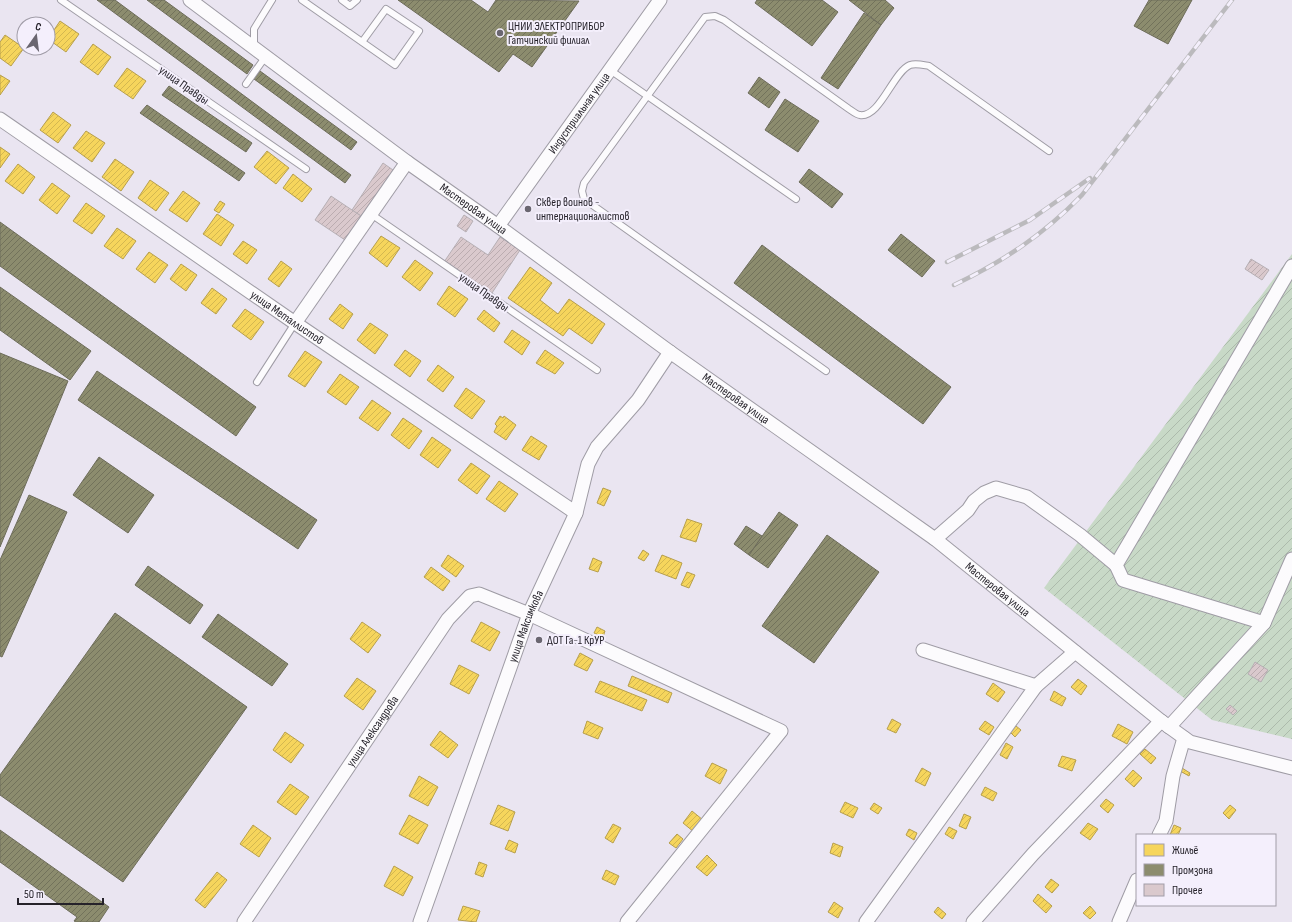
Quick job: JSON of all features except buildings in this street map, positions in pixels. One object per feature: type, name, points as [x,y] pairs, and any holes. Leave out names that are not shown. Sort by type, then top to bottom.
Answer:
[{"type":"street","name":"Мастеровая улица","points":[[190,0],[407,162],[498,226],[670,352],[936,539],[1184,738],[1190,742],[1292,768]]},
{"type":"street","name":"Индустриальная улица","points":[[498,226],[660,0]]},
{"type":"street","name":"улица Металлистов","points":[[0,119],[295,323],[576,513]]},
{"type":"street","points":[[295,323],[407,162]]},
{"type":"street","points":[[1116,565],[1292,266]]},
{"type":"street","name":"улица Максимкова","points":[[420,922],[529,614],[576,513],[588,464],[597,447],[638,400],[670,352]]},
{"type":"street","points":[[936,539],[968,510],[974,501],[984,493],[996,488],[1028,496],[1080,535],[1116,565],[1123,580],[1264,623]]},
{"type":"street","points":[[973,922],[1033,854],[1165,724],[1264,623],[1292,559]]},
{"type":"street","name":"улица Александрова","points":[[244,922],[448,619],[470,596],[479,594],[529,614],[781,731],[627,922]]},
{"type":"street","points":[[923,650],[1036,686]]},
{"type":"street","points":[[866,922],[1036,686],[1075,652]]},
{"type":"street","points":[[1160,834],[1166,821],[1173,776],[1184,738]]},
{"type":"street","points":[[1119,922],[1136,882]]},
{"type":"lane","name":"улица Правды","points":[[61,0],[306,169]]},
{"type":"lane","points":[[254,47],[254,29],[272,0]]},
{"type":"lane","points":[[302,0],[362,42],[395,65],[419,31],[386,8],[362,42]]},
{"type":"lane","points":[[342,0],[350,6],[357,0]]},
{"type":"lane","points":[[826,371],[584,199],[582,192],[584,183],[706,17],[710,15],[724,20],[860,115],[867,115],[876,108],[903,70],[910,65],[918,64],[929,66],[1048,151]]},
{"type":"lane","points":[[246,84],[266,56]]},
{"type":"lane","points":[[610,70],[796,199]]},
{"type":"lane","name":"улица Правды","points":[[371,214],[597,370]]},
{"type":"lane","points":[[257,382],[295,323]]},
{"type":"green space","points":[[1292,254],[1292,739],[1212,720],[1044,588]]},
{"type":"railway","points":[[954,285],[1006,257],[1038,235],[1053,223],[1082,195],[1232,0]]},
{"type":"railway","points":[[947,262],[1030,220],[1090,178]]},
{"type":"place","name":"ЦНИИ ЭЛЕКТРОПРИБОР Гатчинский филиал","points":[[500,33]]},
{"type":"place","name":"Сквер воинов - интернационалистов","points":[[528,209]]},
{"type":"place","name":"ДОТ Га-1 КрУР","points":[[539,640]]}]
